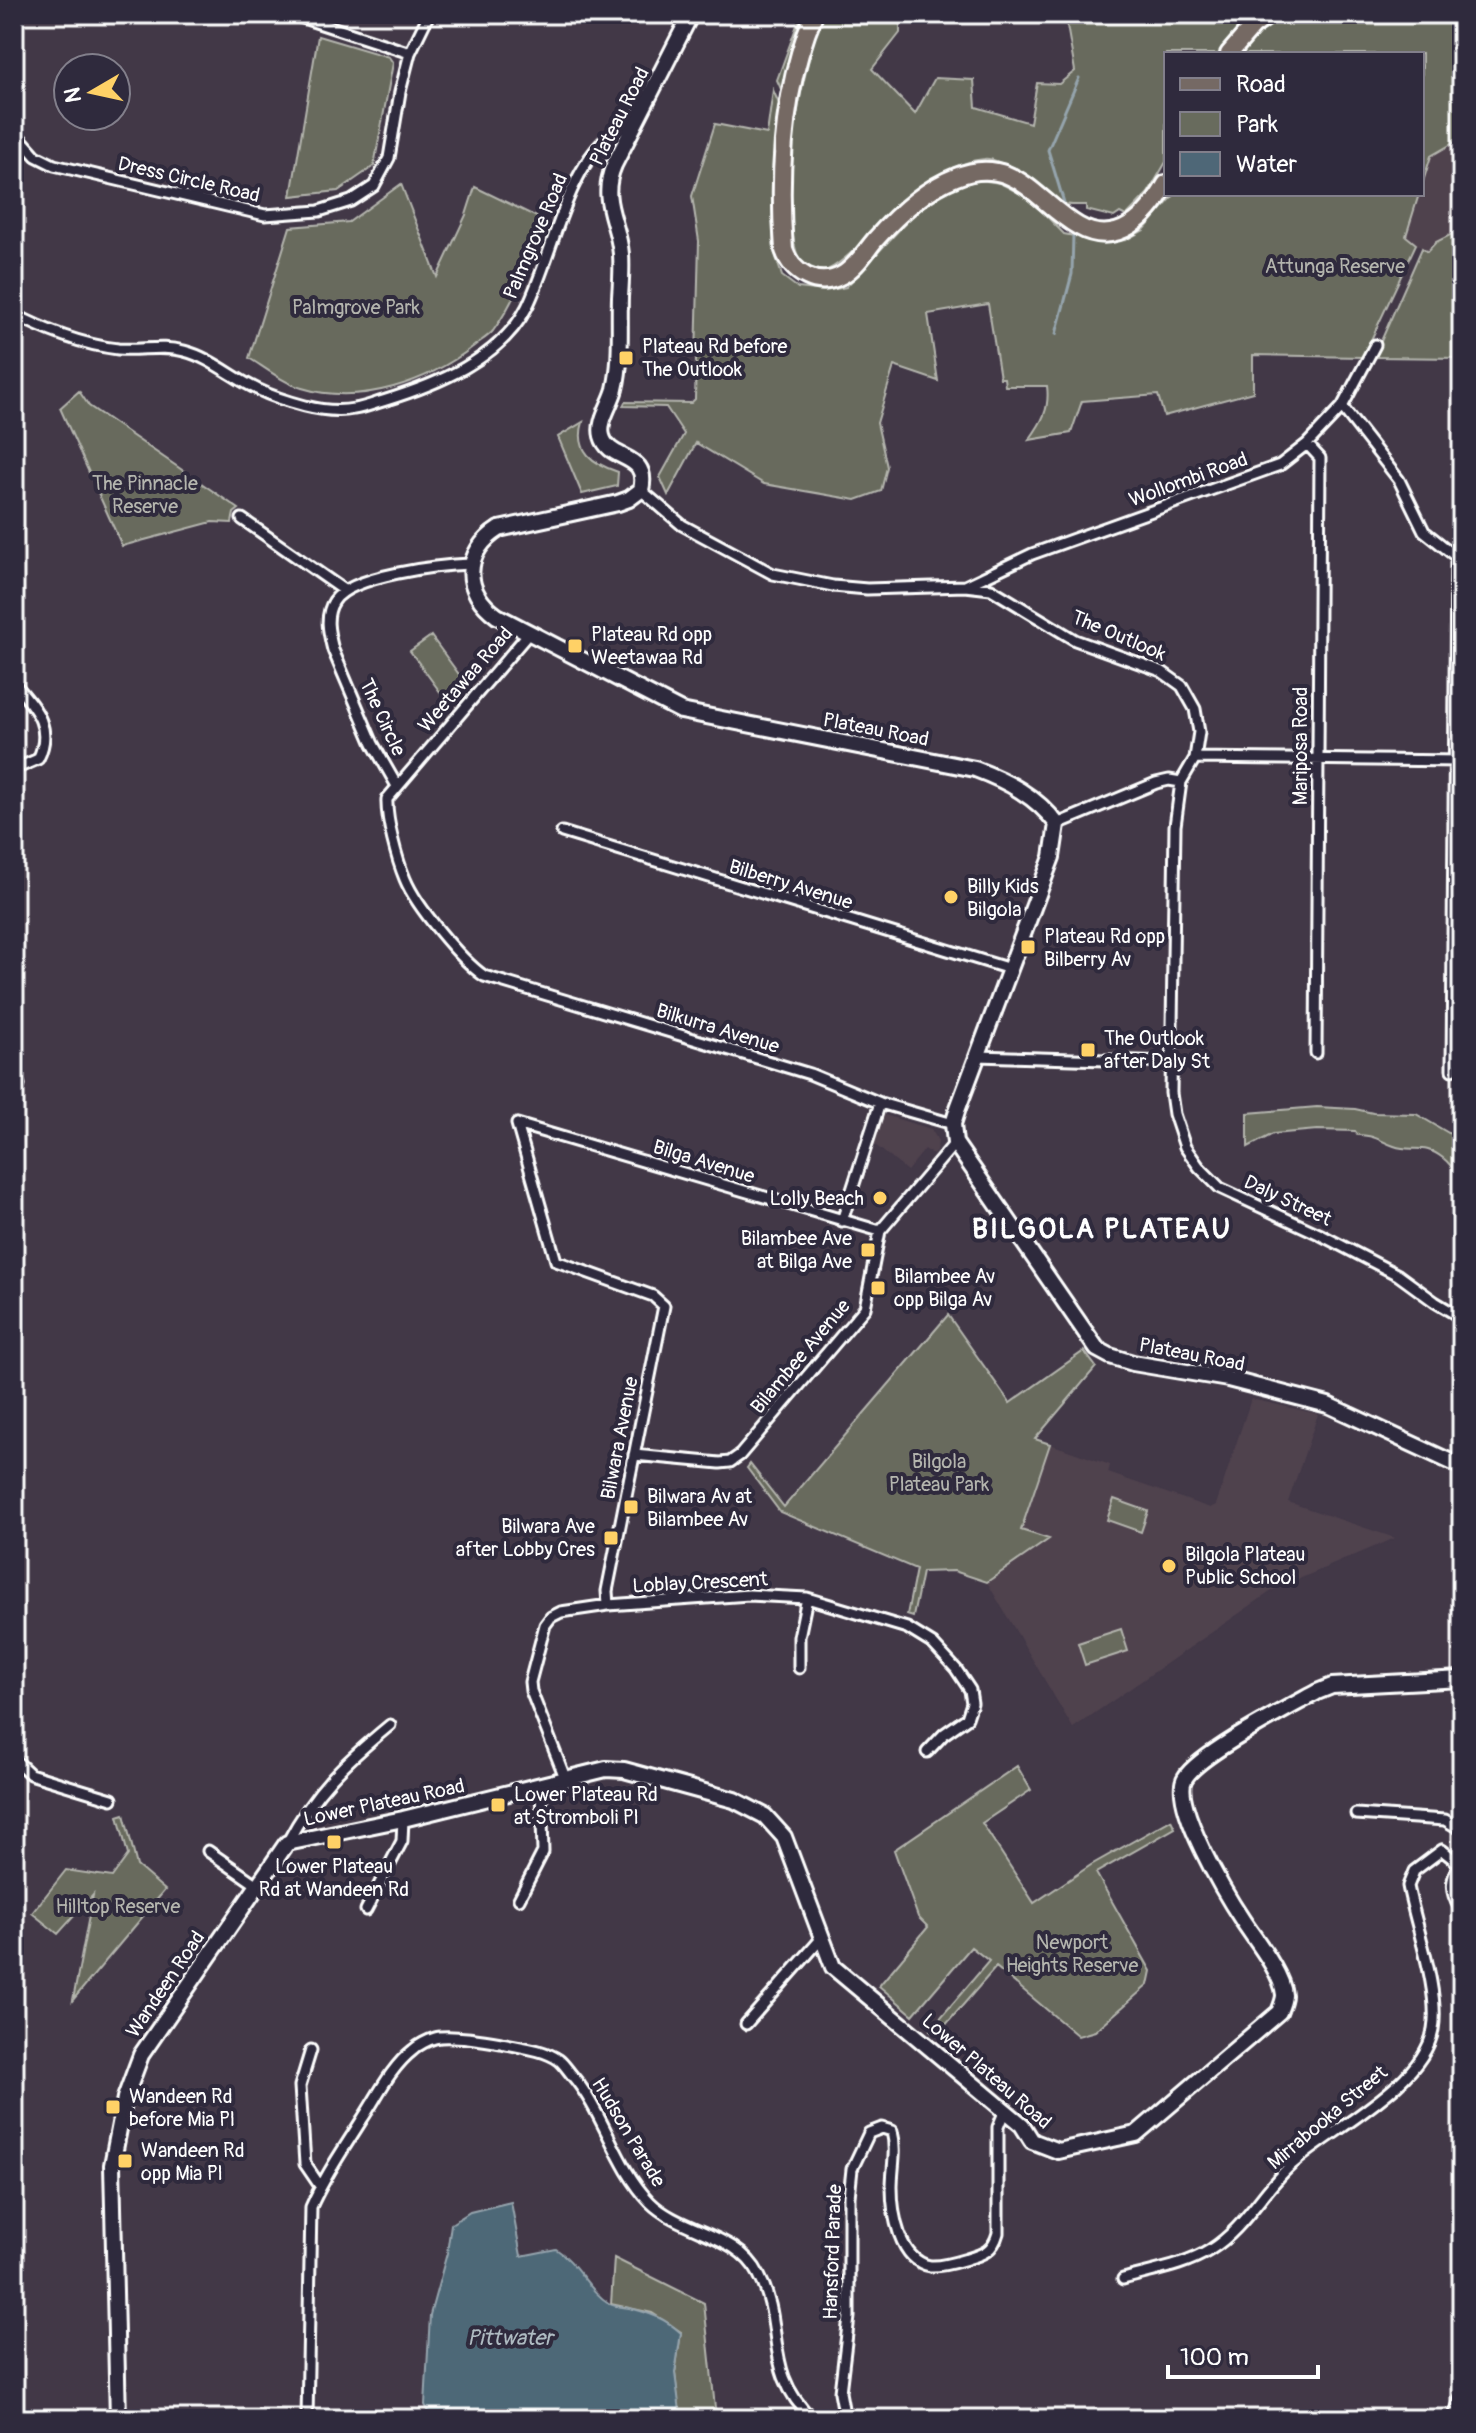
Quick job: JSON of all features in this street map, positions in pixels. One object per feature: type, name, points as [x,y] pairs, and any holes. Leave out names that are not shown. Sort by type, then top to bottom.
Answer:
[{"type":"main road","points":[[814,14],[794,77],[782,161],[784,250],[787,261],[803,275],[821,280],[844,274],[911,205],[944,182],[973,172],[992,171],[1020,181],[1076,225],[1097,232],[1119,230],[1140,221],[1151,210],[1164,187]]},
{"type":"main road","points":[[1231,52],[1253,26],[1270,14]]},
{"type":"street","points":[[291,14],[410,53]]},
{"type":"street","name":"Dress Circle Road","points":[[14,131],[36,156],[54,165],[265,215],[319,211],[351,201],[374,186],[389,158],[410,53],[429,14]]},
{"type":"street","name":"Plateau Road","points":[[641,490],[642,473],[638,466],[609,449],[602,439],[601,428],[618,372],[621,269],[617,231],[609,207],[608,184],[614,165],[691,14]]},
{"type":"street","name":"Palmgrove Road","points":[[14,314],[86,342],[120,349],[163,347],[186,351],[259,390],[306,406],[329,410],[355,409],[412,392],[448,376],[494,348],[511,330],[526,308],[575,185],[587,163],[607,137],[637,120]]},
{"type":"street","name":"Wollombi Road","points":[[965,586],[1032,554],[1280,465],[1307,444],[1342,407],[1375,345]]},
{"type":"street","points":[[1342,407],[1399,480],[1424,531],[1459,558],[1452,1070]]},
{"type":"street","name":"Mariposa Road","points":[[1307,444],[1320,458],[1316,1053]]},
{"type":"street","points":[[242,519],[345,591],[354,584],[371,579],[453,564],[471,564],[486,537],[499,529],[618,503],[641,490]]},
{"type":"street","name":"The Outlook","points":[[641,490],[682,525],[773,574],[867,589],[965,586],[991,589],[1075,640],[1161,671],[1182,686],[1195,709],[1199,732],[1195,758],[1181,782],[1175,826],[1172,1062]]},
{"type":"street","name":"Plateau Road","points":[[471,564],[476,595],[487,609],[681,711],[975,769],[1000,778],[1037,802],[1057,824],[1052,857],[953,1124],[955,1143],[1097,1349],[1133,1363],[1228,1379],[1328,1405],[1462,1467]]},
{"type":"street","name":"The Circle","points":[[345,591],[335,600],[328,615],[329,633],[373,744],[397,786],[387,799],[387,812],[405,879],[414,896],[472,967]]},
{"type":"street","name":"Weetawaa Road","points":[[397,786],[529,633]]},
{"type":"street","points":[[14,683],[42,721],[46,743],[38,759],[22,766],[14,764]]},
{"type":"street","points":[[1195,758],[1457,760]]},
{"type":"street","points":[[1057,824],[1156,783],[1169,780],[1181,782]]},
{"type":"street","name":"Bilberry Avenue","points":[[562,832],[1010,969]]},
{"type":"street","name":"Bilkurra Avenue","points":[[472,967],[484,976],[810,1074],[880,1103],[953,1124]]},
{"type":"street","points":[[977,1056],[1172,1062]]},
{"type":"street","name":"Daly Street","points":[[1172,1062],[1174,1114],[1185,1147],[1220,1188],[1398,1275],[1462,1318]]},
{"type":"street","points":[[14,1071],[19,1085],[14,1097]]},
{"type":"street","points":[[842,1221],[880,1103]]},
{"type":"street","name":"Bilga Avenue","points":[[517,1124],[880,1231]]},
{"type":"street","name":"Bilwara Avenue","points":[[517,1124],[556,1261],[653,1296],[664,1306],[607,1591],[608,1605]]},
{"type":"street","name":"Bilambee Avenue","points":[[634,1455],[720,1463],[730,1462],[740,1455],[865,1308],[880,1231],[955,1143]]},
{"type":"street","name":"Loblay Crescent","points":[[608,1605],[749,1595],[807,1598],[907,1628],[933,1644],[970,1690],[972,1703],[967,1718],[944,1734],[927,1752]]},
{"type":"street","points":[[799,1668],[799,1637],[807,1598]]},
{"type":"street","points":[[566,1780],[530,1682],[545,1625],[551,1617],[561,1612],[608,1605]]},
{"type":"street","name":"Lower Plateau Road","points":[[287,1843],[541,1787],[606,1769],[624,1770],[734,1800],[765,1816],[784,1837],[833,1967],[1005,2110],[1022,2125],[1032,2141],[1058,2151],[1136,2134],[1279,2012],[1284,1994],[1274,1969],[1225,1893],[1182,1803],[1183,1780],[1192,1769],[1303,1700],[1332,1686],[1462,1679]]},
{"type":"street","name":"Wandeen Road","points":[[118,2419],[112,2165],[125,2098],[141,2055],[287,1843],[308,1806],[349,1759],[390,1725]]},
{"type":"street","points":[[14,1759],[30,1774],[112,1799]]},
{"type":"street","points":[[519,1899],[543,1852],[541,1787]]},
{"type":"street","points":[[1356,1814],[1445,1820],[1462,1830]]},
{"type":"street","points":[[366,1910],[402,1841],[403,1819]]},
{"type":"street","name":"Mirrabooka Street","points":[[1123,2279],[1209,2251],[1240,2226],[1289,2167],[1367,2112],[1419,2059],[1433,2032],[1434,2004],[1408,1886],[1414,1871],[1442,1850],[1462,1864]]},
{"type":"street","points":[[208,1851],[257,1885]]},
{"type":"street","points":[[1462,1864],[1453,1882],[1454,1894],[1462,1907]]},
{"type":"street","points":[[746,2024],[821,1939]]},
{"type":"street","name":"Hudson Parade","points":[[307,2419],[311,2207],[320,2186],[391,2074],[413,2049],[436,2038],[463,2038],[536,2050],[559,2060],[594,2106],[633,2180],[651,2202],[672,2219],[728,2243],[759,2272],[766,2291],[778,2362],[785,2382],[813,2419]]},
{"type":"street","points":[[311,2050],[300,2086],[305,2164],[320,2186]]},
{"type":"street","name":"Hansford Parade","points":[[845,2419],[840,2392],[849,2317],[849,2197],[852,2169],[863,2144],[869,2133],[882,2128],[892,2131],[895,2141],[892,2188],[895,2216],[905,2245],[917,2260],[932,2266],[960,2261],[988,2252],[998,2233],[998,2127],[1005,2110]]},
{"type":"street","points":[[1453,2419],[1462,2394]]},
{"type":"shaded area","points":[[1462,115],[1462,252],[1449,269],[1383,219],[1400,196],[1424,196],[1424,164]]},
{"type":"shaded area","points":[[884,1115],[931,1129],[938,1141],[933,1155],[925,1149],[907,1171],[873,1143]]},
{"type":"shaded area","name":"Bilgola Plateau Public School","points":[[1251,1399],[1318,1414],[1288,1502],[1395,1538],[1273,1590],[1073,1728],[987,1582],[1048,1540],[1021,1530],[1050,1444],[1110,1465],[1108,1473],[1210,1508],[1216,1505]]},
{"type":"green space","points":[[801,14],[807,14],[781,89],[777,80]]},
{"type":"green space","points":[[822,14],[900,14],[900,33],[872,69],[915,114],[935,78],[974,80],[976,107],[1030,123],[1037,83],[1059,84],[1075,71],[1065,14],[1256,14],[1238,29],[1222,52],[1164,52],[1164,165],[1148,193],[1126,216],[1120,213],[1114,217],[1086,210],[1086,205],[1061,203],[1014,168],[988,159],[972,161],[925,185],[895,209],[848,256],[832,268],[817,273],[805,268],[796,250],[791,217],[791,165],[797,114]]},
{"type":"green space","points":[[1279,14],[1462,14],[1462,138],[1431,156],[1424,179],[1424,52],[1241,52],[1253,35]]},
{"type":"green space","points":[[318,36],[389,57],[393,63],[374,166],[338,191],[291,196]]},
{"type":"green space","points":[[773,90],[780,106],[772,198],[774,251],[782,276],[798,288],[825,291],[846,287],[926,201],[954,186],[980,180],[1000,183],[1030,199],[1064,234],[1107,242],[1126,240],[1144,230],[1173,196],[1418,196],[1406,236],[1416,244],[1363,357],[1253,355],[1253,392],[1164,416],[1158,395],[1082,401],[1071,433],[1029,440],[1044,415],[1047,386],[1005,386],[1004,378],[1000,378],[988,304],[928,314],[938,381],[894,366],[877,423],[887,467],[881,491],[856,500],[764,484],[696,443],[668,495],[660,477],[684,434],[666,407],[623,406],[625,402],[691,403],[695,399],[699,241],[692,196],[715,124],[767,134]]},
{"type":"green space","name":"Palmgrove Park","points":[[401,184],[437,277],[466,215],[475,187],[543,220],[516,291],[493,331],[436,370],[415,380],[370,392],[324,393],[302,388],[249,358],[290,227],[349,222]]},
{"type":"green space","name":"Attunga Reserve","points":[[1462,229],[1462,358],[1374,357],[1422,248],[1427,252],[1436,242]]},
{"type":"green space","name":"The Pinnacle Reserve","points":[[79,391],[89,406],[239,509],[234,513],[232,523],[212,522],[122,546],[60,408]]},
{"type":"green space","points":[[583,422],[581,441],[584,449],[594,461],[618,472],[617,486],[582,494],[558,437]]},
{"type":"green space","points":[[431,636],[466,684],[449,704],[410,651]]},
{"type":"green space","points":[[1317,1107],[1416,1114],[1462,1141],[1462,1176],[1430,1150],[1401,1148],[1374,1137],[1358,1135],[1355,1131],[1273,1134],[1248,1147],[1248,1113]]},
{"type":"green space","name":"Bilgola Plateau Park","points":[[948,1315],[1010,1403],[1084,1351],[1096,1367],[1035,1439],[1050,1444],[1021,1530],[1049,1539],[987,1582],[954,1571],[922,1572],[913,1617],[907,1615],[916,1569],[780,1512],[747,1468],[750,1464],[784,1507]]},
{"type":"green space","points":[[1114,1499],[1148,1511],[1141,1532],[1107,1520]]},
{"type":"green space","points":[[1121,1629],[1128,1651],[1085,1665],[1078,1643]]},
{"type":"green space","name":"Newport Heights Reserve","points":[[1017,1766],[1031,1790],[982,1823],[1034,1903],[1091,1865],[1171,1820],[1175,1828],[1096,1873],[1151,1971],[1148,1985],[1095,2031],[1078,2036],[996,1967],[937,2035],[930,2030],[989,1961],[971,1947],[913,2015],[879,1986],[928,1927],[918,1917],[894,1850]]},
{"type":"green space","name":"Hilltop Reserve","points":[[124,1814],[137,1866],[165,1890],[73,2000],[93,1895],[58,1934],[32,1913],[66,1870],[112,1877],[128,1855],[118,1816]]},
{"type":"green space","points":[[614,2258],[704,2303],[715,2408],[723,2419],[680,2418],[675,2373],[681,2332],[652,2313],[611,2304]]},
{"type":"water","name":"Pittwater","points":[[511,2202],[521,2256],[556,2249],[610,2304],[657,2317],[681,2333],[675,2373],[681,2419],[433,2419],[425,2405],[430,2315],[447,2253],[451,2224],[470,2212]]},
{"type":"waterway","points":[[1065,206],[1048,150],[1079,78]]},
{"type":"waterway","points":[[1056,334],[1072,274],[1073,234]]},
{"type":"place","name":"Plateau Rd before The Outlook","points":[[626,358]]},
{"type":"place","name":"Plateau Rd opp Weetawaa Rd","points":[[575,646]]},
{"type":"place","name":"Billy Kids Bilgola","points":[[951,897]]},
{"type":"place","name":"Plateau Rd opp Bilberry Av","points":[[1028,947]]},
{"type":"place","name":"The Outlook after Daly St","points":[[1088,1050]]},
{"type":"place","name":"Lolly Beach","points":[[880,1198]]},
{"type":"place","name":"Bilambee Ave at Bilga Ave","points":[[868,1250]]},
{"type":"place","name":"Bilambee Av opp Bilga Av","points":[[878,1288]]},
{"type":"place","name":"Bilwara Av at Bilambee Av","points":[[631,1507]]},
{"type":"place","name":"Bilwara Ave after Lobby Cres","points":[[611,1538]]},
{"type":"place","name":"Bilgola Plateau Public School","points":[[1169,1566]]},
{"type":"place","name":"Lower Plateau Rd at Stromboli Pl","points":[[498,1805]]},
{"type":"place","name":"Lower Plateau Rd at Wandeen Rd","points":[[334,1842]]},
{"type":"place","name":"Wandeen Rd before Mia Pl","points":[[113,2107]]},
{"type":"place","name":"Wandeen Rd opp Mia Pl","points":[[125,2161]]},
{"type":"district","name":"BILGOLA PLATEAU","points":[[1102,1228]]}]
